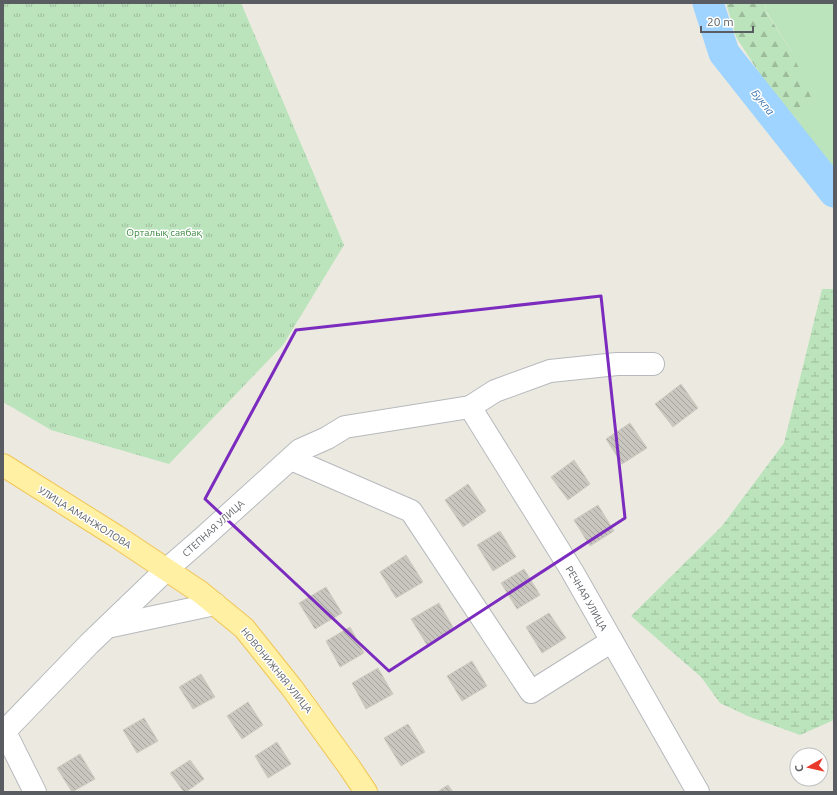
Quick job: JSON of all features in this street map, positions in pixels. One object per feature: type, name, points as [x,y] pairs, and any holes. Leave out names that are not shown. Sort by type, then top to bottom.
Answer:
[{"type":"main road","name":"УЛИЦА АМАНЖОЛОВА","points":[[3,465],[116,536],[166,570]]},
{"type":"main road","name":"НОВОНИЖНЯЯ УЛИЦА","points":[[166,570],[200,592],[244,628],[292,688],[366,792]]},
{"type":"street","points":[[470,407],[495,391],[550,371],[617,364],[653,364]]},
{"type":"street","name":"СТЕПНАЯ УЛИЦА","points":[[4,733],[106,627],[166,570],[300,450],[327,438],[345,427],[470,407]]},
{"type":"street","name":"РЕЧНАЯ УЛИЦА","points":[[470,407],[572,571],[698,792]]},
{"type":"street","points":[[291,459],[411,511],[531,692],[612,641]]},
{"type":"street","points":[[106,627],[216,604]]},
{"type":"street","points":[[4,733],[35,792]]},
{"type":"highlighted area","points":[[601,296],[625,518],[389,671],[205,499],[296,330]]},
{"type":"green space","name":"Орталық саябақ","points":[[3,3],[241,3],[344,245],[283,345],[169,464],[51,430],[3,402]]},
{"type":"green space","points":[[726,3],[765,3],[766,12],[792,52],[812,100],[802,122],[780,105],[736,37]]},
{"type":"green space","points":[[765,3],[834,3],[834,179],[780,105],[802,122],[792,52],[766,11]]},
{"type":"green space","points":[[822,289],[834,289],[834,720],[800,735],[750,717],[720,703],[701,677],[631,616],[722,526],[784,443]]},
{"type":"building","points":[[681,384],[698,408],[673,427],[655,404]]},
{"type":"building","points":[[630,423],[647,448],[622,464],[606,439]]},
{"type":"building","points":[[574,460],[590,484],[568,500],[551,477]]},
{"type":"building","points":[[468,484],[486,511],[463,527],[445,500]]},
{"type":"building","points":[[598,505],[614,531],[590,546],[574,520]]},
{"type":"building","points":[[500,531],[516,557],[493,571],[477,545]]},
{"type":"building","points":[[406,555],[423,582],[396,598],[380,572]]},
{"type":"building","points":[[524,569],[540,595],[517,609],[501,583]]},
{"type":"building","points":[[326,587],[342,613],[315,629],[299,603]]},
{"type":"building","points":[[439,603],[454,629],[427,645],[411,619]]},
{"type":"building","points":[[549,613],[566,638],[542,653],[526,627]]},
{"type":"building","points":[[350,627],[364,653],[340,667],[326,641]]},
{"type":"building","points":[[472,661],[487,686],[462,701],[447,676]]},
{"type":"building","points":[[378,668],[393,694],[366,709],[352,683]]},
{"type":"building","points":[[201,674],[215,697],[193,709],[179,687]]},
{"type":"building","points":[[248,702],[263,725],[242,739],[227,716]]},
{"type":"building","points":[[144,718],[158,741],[137,753],[123,730]]},
{"type":"building","points":[[408,724],[425,752],[401,766],[384,738]]},
{"type":"building","points":[[277,742],[291,764],[268,778],[255,756]]},
{"type":"building","points":[[80,754],[95,779],[72,792],[57,768]]},
{"type":"building","points":[[190,760],[204,779],[184,792],[170,773]]},
{"type":"building","points":[[448,785],[453,792],[437,792]]},
{"type":"waterway","name":"Букпа","points":[[708,3],[724,53],[834,192]]}]
